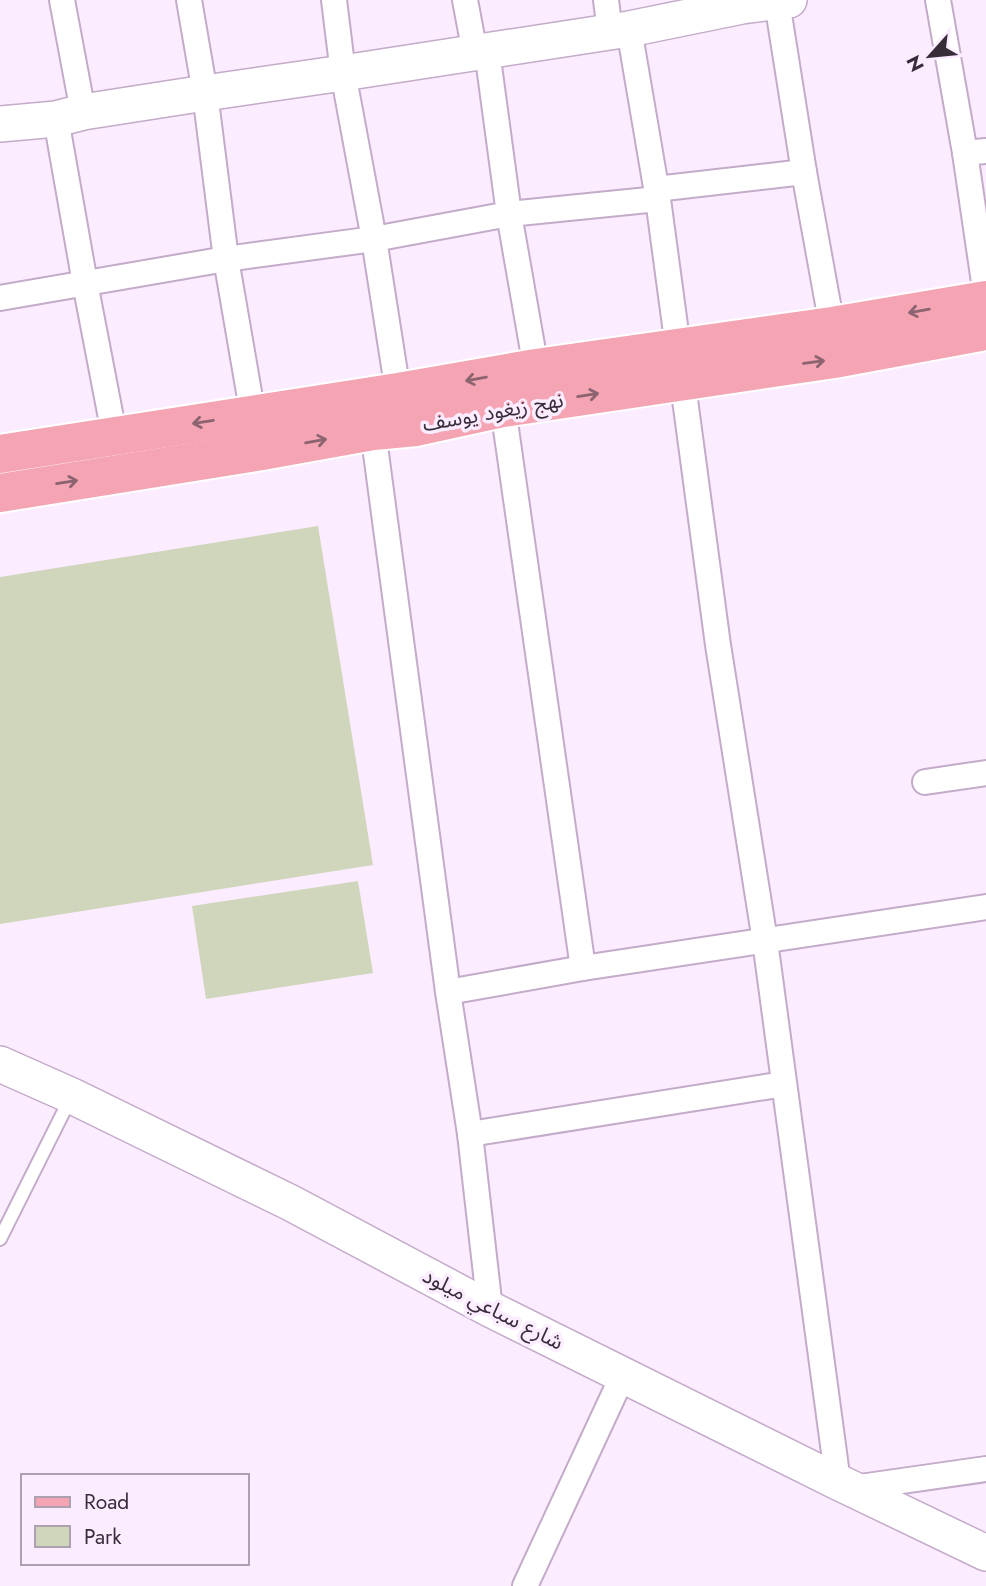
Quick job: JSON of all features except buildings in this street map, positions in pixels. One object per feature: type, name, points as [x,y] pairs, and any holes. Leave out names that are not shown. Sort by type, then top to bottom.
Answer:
[{"type":"main road","name":"نهج زيغود يوسف","points":[[0,454],[252,414],[378,407],[416,426],[503,408],[832,326],[986,298]]},
{"type":"main road","name":"نهج زيغود يوسف","points":[[0,493],[262,451],[378,407],[536,368],[834,359],[986,331]]},
{"type":"street","points":[[62,0],[69,115],[85,283],[122,474]]},
{"type":"street","points":[[189,0],[205,93],[226,259],[252,414],[262,451]]},
{"type":"street","points":[[334,0],[343,73],[374,239],[378,407],[448,992],[470,1134],[490,1309]]},
{"type":"street","points":[[465,0],[481,52],[536,368]]},
{"type":"street","points":[[938,0],[976,152],[986,298]]},
{"type":"street","points":[[0,124],[481,52],[615,20],[742,3],[783,1],[804,172],[832,326]]},
{"type":"street","points":[[615,20],[657,194],[718,645],[846,1485],[986,1469]]},
{"type":"street","points":[[0,298],[226,259],[374,239],[509,214],[804,172]]},
{"type":"street","points":[[503,408],[583,968]]},
{"type":"street","points":[[925,782],[986,773]]},
{"type":"street","points":[[448,992],[583,968],[986,907]]},
{"type":"street","name":"شارع سباعي ميلود","points":[[0,1064],[72,1096],[291,1203],[490,1309],[986,1553]]},
{"type":"street","points":[[470,1134],[784,1084]]},
{"type":"street","points":[[525,1586],[623,1375]]},
{"type":"lane","points":[[0,1239],[72,1096]]},
{"type":"green space","points":[[318,526],[373,865],[0,924],[0,577]]},
{"type":"green space","points":[[358,881],[373,973],[206,999],[192,906]]}]
